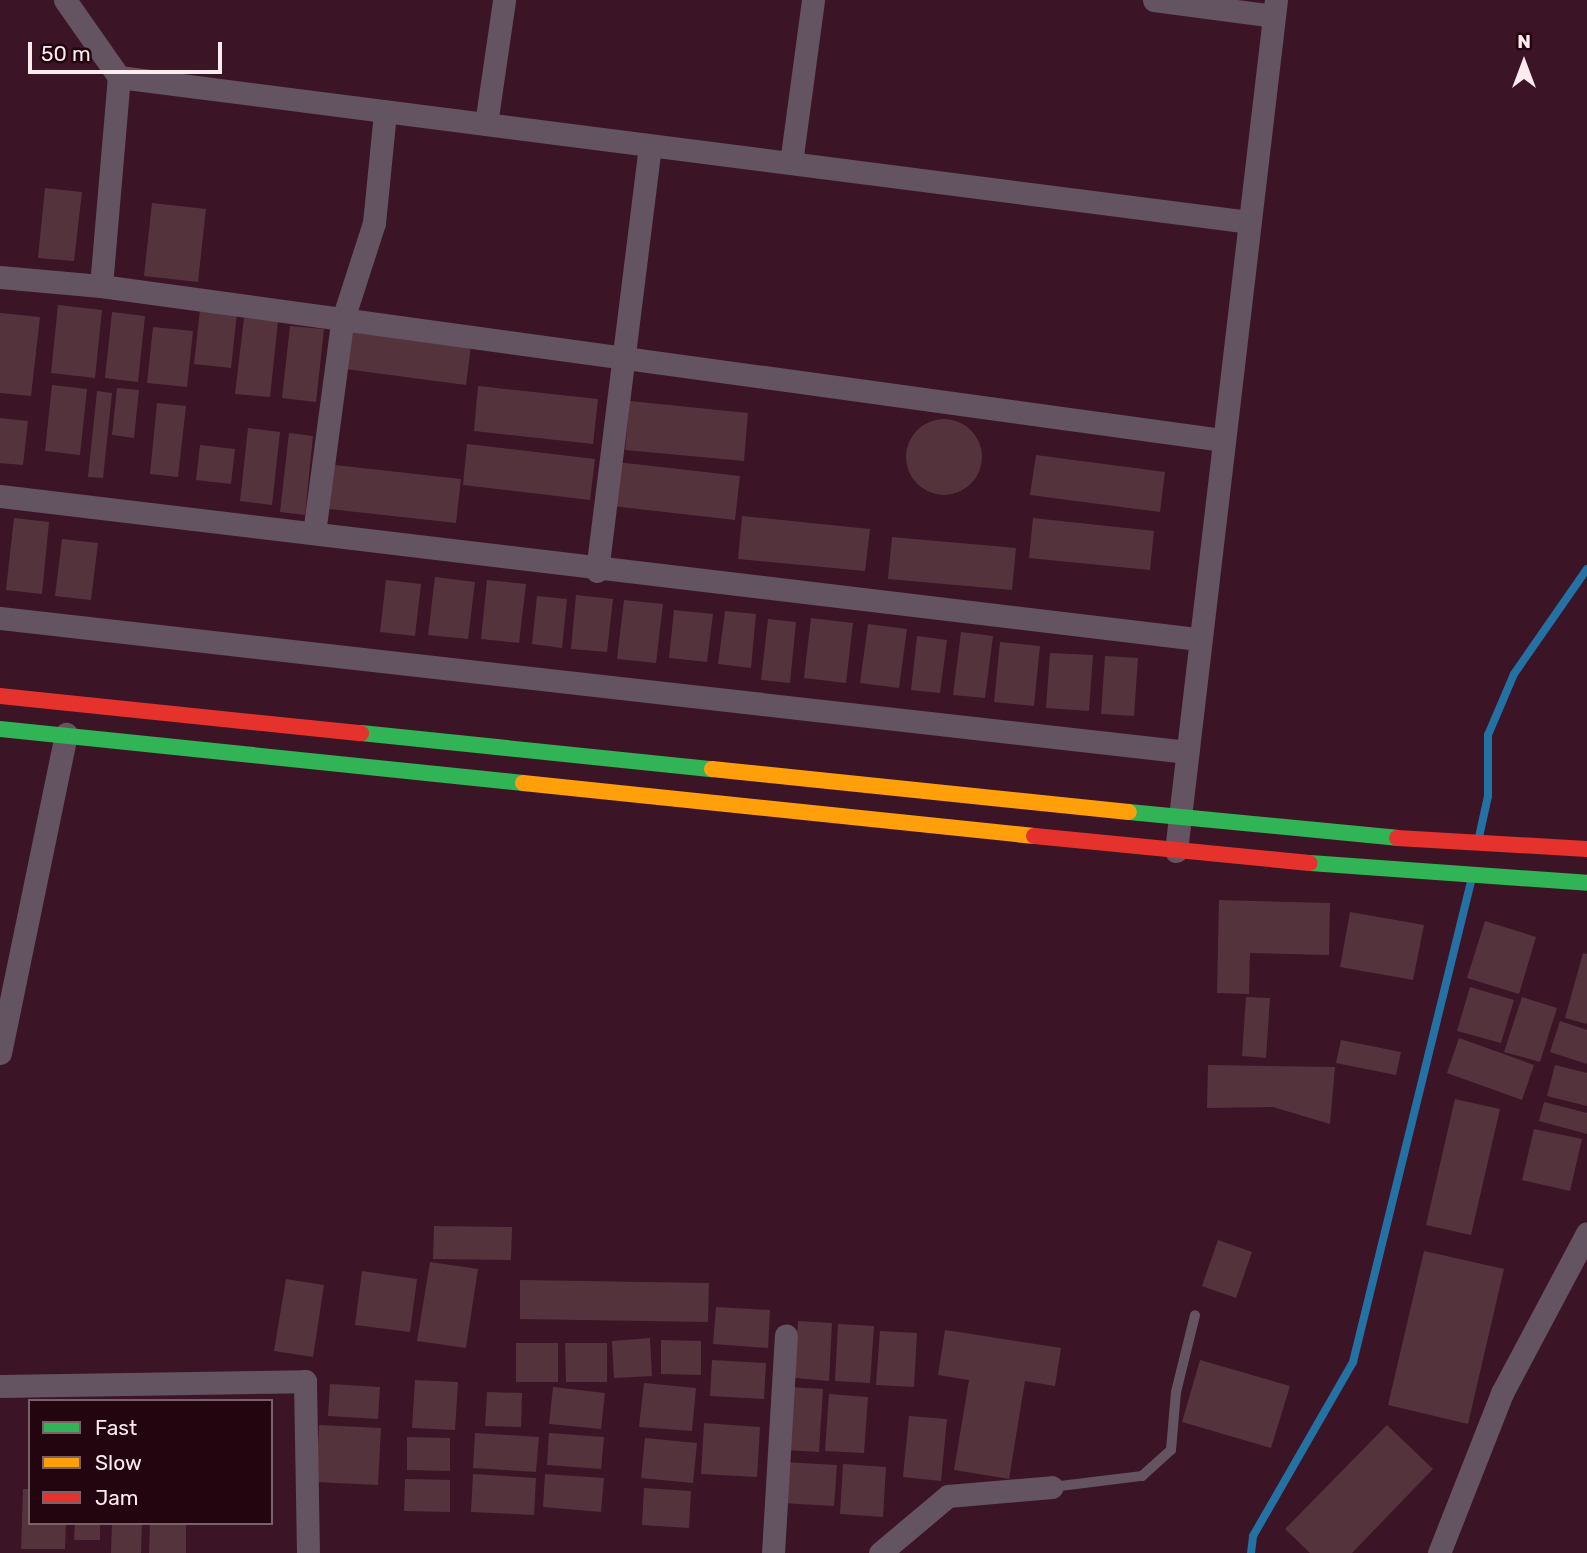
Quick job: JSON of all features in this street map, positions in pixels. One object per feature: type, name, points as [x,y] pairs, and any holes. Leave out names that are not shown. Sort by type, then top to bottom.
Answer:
[{"type":"street","points":[[65,0],[119,78],[101,286]]},
{"type":"street","points":[[486,124],[504,0]]},
{"type":"street","points":[[791,163],[813,0]]},
{"type":"street","points":[[1154,0],[1275,8],[1198,639],[1176,851]]},
{"type":"street","points":[[119,78],[1249,222]]},
{"type":"street","points":[[314,533],[342,322],[374,223],[385,111]]},
{"type":"street","points":[[597,571],[621,357],[650,146]]},
{"type":"street","points":[[0,277],[101,286],[342,322],[621,357],[1223,440]]},
{"type":"street","points":[[0,496],[314,533],[597,571],[1198,639]]},
{"type":"street","points":[[0,618],[1187,752]]},
{"type":"street","points":[[0,696],[1445,841],[1587,849]]},
{"type":"street","points":[[0,729],[1176,851],[1587,883]]},
{"type":"street","points":[[0,1053],[66,734]]},
{"type":"street","points":[[1439,1553],[1502,1393],[1587,1233]]},
{"type":"street","points":[[773,1553],[786,1335]]},
{"type":"street","points":[[0,1386],[305,1381],[308,1553]]},
{"type":"street","points":[[880,1553],[948,1496],[1052,1488]]},
{"type":"lane","points":[[1052,1488],[1142,1476],[1171,1450],[1176,1392],[1195,1315]]},
{"type":"building","points":[[45,188],[82,192],[74,261],[38,258]]},
{"type":"building","points":[[152,203],[206,209],[198,282],[144,276]]},
{"type":"building","points":[[58,305],[102,310],[95,378],[51,373]]},
{"type":"building","points":[[200,310],[237,313],[231,368],[194,364]]},
{"type":"building","points":[[112,312],[145,316],[138,382],[105,378]]},
{"type":"building","points":[[0,313],[40,317],[31,396],[0,393]]},
{"type":"building","points":[[244,318],[278,321],[270,397],[235,394]]},
{"type":"building","points":[[290,326],[324,329],[316,402],[282,398]]},
{"type":"building","points":[[153,327],[193,331],[187,387],[147,383]]},
{"type":"building","points":[[351,330],[471,346],[466,385],[345,369]]},
{"type":"building","points":[[52,385],[87,389],[80,455],[45,451]]},
{"type":"building","points":[[478,386],[598,399],[593,444],[474,431]]},
{"type":"building","points":[[117,388],[139,390],[134,438],[112,435]]},
{"type":"building","points":[[97,391],[112,393],[103,478],[88,477]]},
{"type":"building","points":[[630,401],[748,413],[744,461],[625,450]]},
{"type":"building","points":[[157,403],[186,406],[178,477],[150,474]]},
{"type":"building","points":[[0,418],[28,421],[23,465],[0,463]]},
{"type":"building","points":[[944,419],[959,422],[971,430],[979,442],[982,457],[979,472],[971,484],[959,492],[944,495],[929,492],[917,484],[909,472],[906,457],[909,442],[917,430],[929,422]]},
{"type":"building","points":[[248,428],[280,432],[272,505],[240,501]]},
{"type":"building","points":[[289,433],[313,436],[305,515],[280,512]]},
{"type":"building","points":[[467,444],[595,459],[590,500],[463,485]]},
{"type":"building","points":[[200,445],[235,449],[231,484],[196,480]]},
{"type":"building","points":[[1036,455],[1165,472],[1160,512],[1030,495]]},
{"type":"building","points":[[617,462],[740,476],[735,520],[612,506]]},
{"type":"building","points":[[335,465],[461,479],[456,523],[329,509]]},
{"type":"building","points":[[742,516],[870,529],[865,571],[738,559]]},
{"type":"building","points":[[14,518],[49,522],[42,594],[6,590]]},
{"type":"building","points":[[1033,518],[1154,531],[1150,570],[1029,558]]},
{"type":"building","points":[[892,537],[1016,548],[1012,590],[888,579]]},
{"type":"building","points":[[62,539],[98,543],[91,600],[55,596]]},
{"type":"building","points":[[435,577],[475,582],[468,639],[428,635]]},
{"type":"building","points":[[386,580],[421,584],[415,636],[380,632]]},
{"type":"building","points":[[487,580],[526,584],[519,643],[481,639]]},
{"type":"building","points":[[576,595],[613,599],[607,652],[571,649]]},
{"type":"building","points":[[537,596],[567,599],[562,648],[532,644]]},
{"type":"building","points":[[624,600],[663,604],[656,663],[617,659]]},
{"type":"building","points":[[674,610],[713,614],[707,662],[669,658]]},
{"type":"building","points":[[725,611],[756,614],[751,668],[718,664]]},
{"type":"building","points":[[811,618],[853,623],[846,683],[804,678]]},
{"type":"building","points":[[768,619],[796,622],[790,683],[761,680]]},
{"type":"building","points":[[868,624],[907,629],[899,688],[860,683]]},
{"type":"building","points":[[961,632],[993,636],[985,698],[953,695]]},
{"type":"building","points":[[917,636],[947,640],[940,693],[911,690]]},
{"type":"building","points":[[1000,642],[1040,646],[1034,706],[994,702]]},
{"type":"building","points":[[1050,653],[1093,655],[1089,711],[1046,708]]},
{"type":"building","points":[[1105,656],[1138,658],[1134,716],[1101,714]]},
{"type":"building","points":[[1219,900],[1330,903],[1329,955],[1250,953],[1249,994],[1217,993]]},
{"type":"building","points":[[1350,912],[1424,925],[1413,980],[1340,967]]},
{"type":"building","points":[[1485,921],[1536,937],[1519,994],[1467,978]]},
{"type":"building","points":[[1583,953],[1587,954],[1587,1024],[1565,1018]]},
{"type":"building","points":[[1470,987],[1514,1000],[1501,1043],[1457,1031]]},
{"type":"building","points":[[1246,997],[1270,998],[1266,1058],[1242,1056]]},
{"type":"building","points":[[1522,997],[1557,1008],[1540,1062],[1504,1052]]},
{"type":"building","points":[[1560,1021],[1587,1030],[1587,1064],[1550,1052]]},
{"type":"building","points":[[1459,1038],[1534,1065],[1522,1100],[1447,1073]]},
{"type":"building","points":[[1341,1040],[1401,1052],[1396,1075],[1336,1063]]},
{"type":"building","points":[[1208,1065],[1335,1067],[1330,1124],[1273,1107],[1207,1108]]},
{"type":"building","points":[[1555,1065],[1587,1073],[1587,1106],[1547,1096]]},
{"type":"building","points":[[1455,1099],[1500,1109],[1471,1235],[1426,1225]]},
{"type":"building","points":[[1544,1102],[1587,1113],[1587,1134],[1539,1121]]},
{"type":"building","points":[[1534,1129],[1582,1139],[1570,1191],[1522,1180]]},
{"type":"building","points":[[434,1226],[512,1227],[511,1260],[433,1259]]},
{"type":"building","points":[[1218,1240],[1252,1252],[1236,1298],[1202,1286]]},
{"type":"building","points":[[1424,1251],[1504,1269],[1468,1424],[1388,1405]]},
{"type":"building","points":[[430,1262],[478,1269],[466,1348],[417,1341]]},
{"type":"building","points":[[362,1271],[417,1279],[410,1332],[355,1325]]},
{"type":"building","points":[[286,1279],[324,1285],[313,1357],[274,1351]]},
{"type":"building","points":[[520,1280],[709,1283],[708,1322],[520,1319]]},
{"type":"building","points":[[716,1307],[770,1310],[768,1348],[713,1344]]},
{"type":"building","points":[[798,1321],[832,1323],[829,1381],[795,1378]]},
{"type":"building","points":[[838,1324],[874,1326],[870,1383],[835,1381]]},
{"type":"building","points":[[945,1330],[1061,1348],[1055,1386],[1025,1381],[1009,1479],[954,1470],[969,1380],[938,1375]]},
{"type":"building","points":[[880,1331],[917,1333],[914,1387],[876,1385]]},
{"type":"building","points":[[650,1338],[652,1376],[614,1378],[612,1341]]},
{"type":"building","points":[[661,1340],[701,1341],[701,1375],[661,1374]]},
{"type":"building","points":[[516,1343],[558,1343],[558,1382],[516,1382]]},
{"type":"building","points":[[565,1343],[607,1343],[607,1382],[566,1382]]},
{"type":"building","points":[[712,1360],[766,1363],[764,1399],[710,1396]]},
{"type":"building","points":[[1200,1360],[1290,1386],[1271,1448],[1182,1422]]},
{"type":"building","points":[[415,1380],[458,1382],[455,1430],[412,1428]]},
{"type":"building","points":[[644,1383],[696,1388],[692,1431],[639,1427]]},
{"type":"building","points":[[330,1384],[380,1387],[378,1419],[328,1416]]},
{"type":"building","points":[[553,1387],[605,1393],[601,1429],[549,1424]]},
{"type":"building","points":[[789,1387],[823,1389],[819,1452],[785,1450]]},
{"type":"building","points":[[487,1392],[522,1393],[521,1427],[485,1426]]},
{"type":"building","points":[[829,1394],[868,1397],[864,1453],[825,1451]]},
{"type":"building","points":[[909,1416],[947,1419],[941,1481],[903,1477]]},
{"type":"building","points":[[704,1423],[760,1427],[757,1477],[701,1474]]},
{"type":"building","points":[[319,1425],[381,1428],[378,1485],[316,1482]]},
{"type":"building","points":[[1387,1425],[1433,1469],[1352,1553],[1310,1553],[1285,1529]]},
{"type":"building","points":[[475,1433],[539,1437],[536,1472],[473,1468]]},
{"type":"building","points":[[549,1433],[604,1437],[601,1469],[547,1465]]},
{"type":"building","points":[[407,1437],[450,1438],[450,1471],[407,1470]]},
{"type":"building","points":[[645,1438],[697,1443],[693,1483],[641,1478]]},
{"type":"building","points":[[784,1462],[837,1465],[834,1506],[781,1503]]},
{"type":"building","points":[[843,1464],[886,1467],[883,1517],[840,1514]]},
{"type":"building","points":[[473,1474],[536,1478],[534,1515],[471,1512]]},
{"type":"building","points":[[545,1474],[604,1478],[601,1512],[543,1507]]},
{"type":"building","points":[[405,1479],[450,1480],[450,1512],[404,1511]]},
{"type":"building","points":[[644,1488],[691,1491],[689,1528],[642,1525]]},
{"type":"building","points":[[23,1489],[28,1489],[28,1525],[66,1525],[65,1549],[21,1549]]},
{"type":"building","points":[[75,1525],[100,1525],[100,1540],[74,1540]]},
{"type":"building","points":[[112,1525],[142,1525],[141,1553],[111,1553]]},
{"type":"building","points":[[150,1525],[186,1525],[186,1553],[149,1553]]},
{"type":"waterway","points":[[1479,837],[1488,796],[1488,735],[1514,674],[1587,569]]},
{"type":"waterway","points":[[1251,1553],[1253,1536],[1353,1362],[1471,881]]},
{"type":"traffic: fast","points":[[0,729],[523,783]]},
{"type":"traffic: fast","points":[[361,733],[712,769]]},
{"type":"traffic: fast","points":[[1129,812],[1397,838]]},
{"type":"traffic: fast","points":[[1310,863],[1587,883]]},
{"type":"traffic: slow","points":[[712,769],[1129,812]]},
{"type":"traffic: slow","points":[[523,783],[1034,836]]},
{"type":"traffic: jam","points":[[0,696],[361,733]]},
{"type":"traffic: jam","points":[[1034,836],[1310,863]]},
{"type":"traffic: jam","points":[[1397,838],[1587,849]]}]
